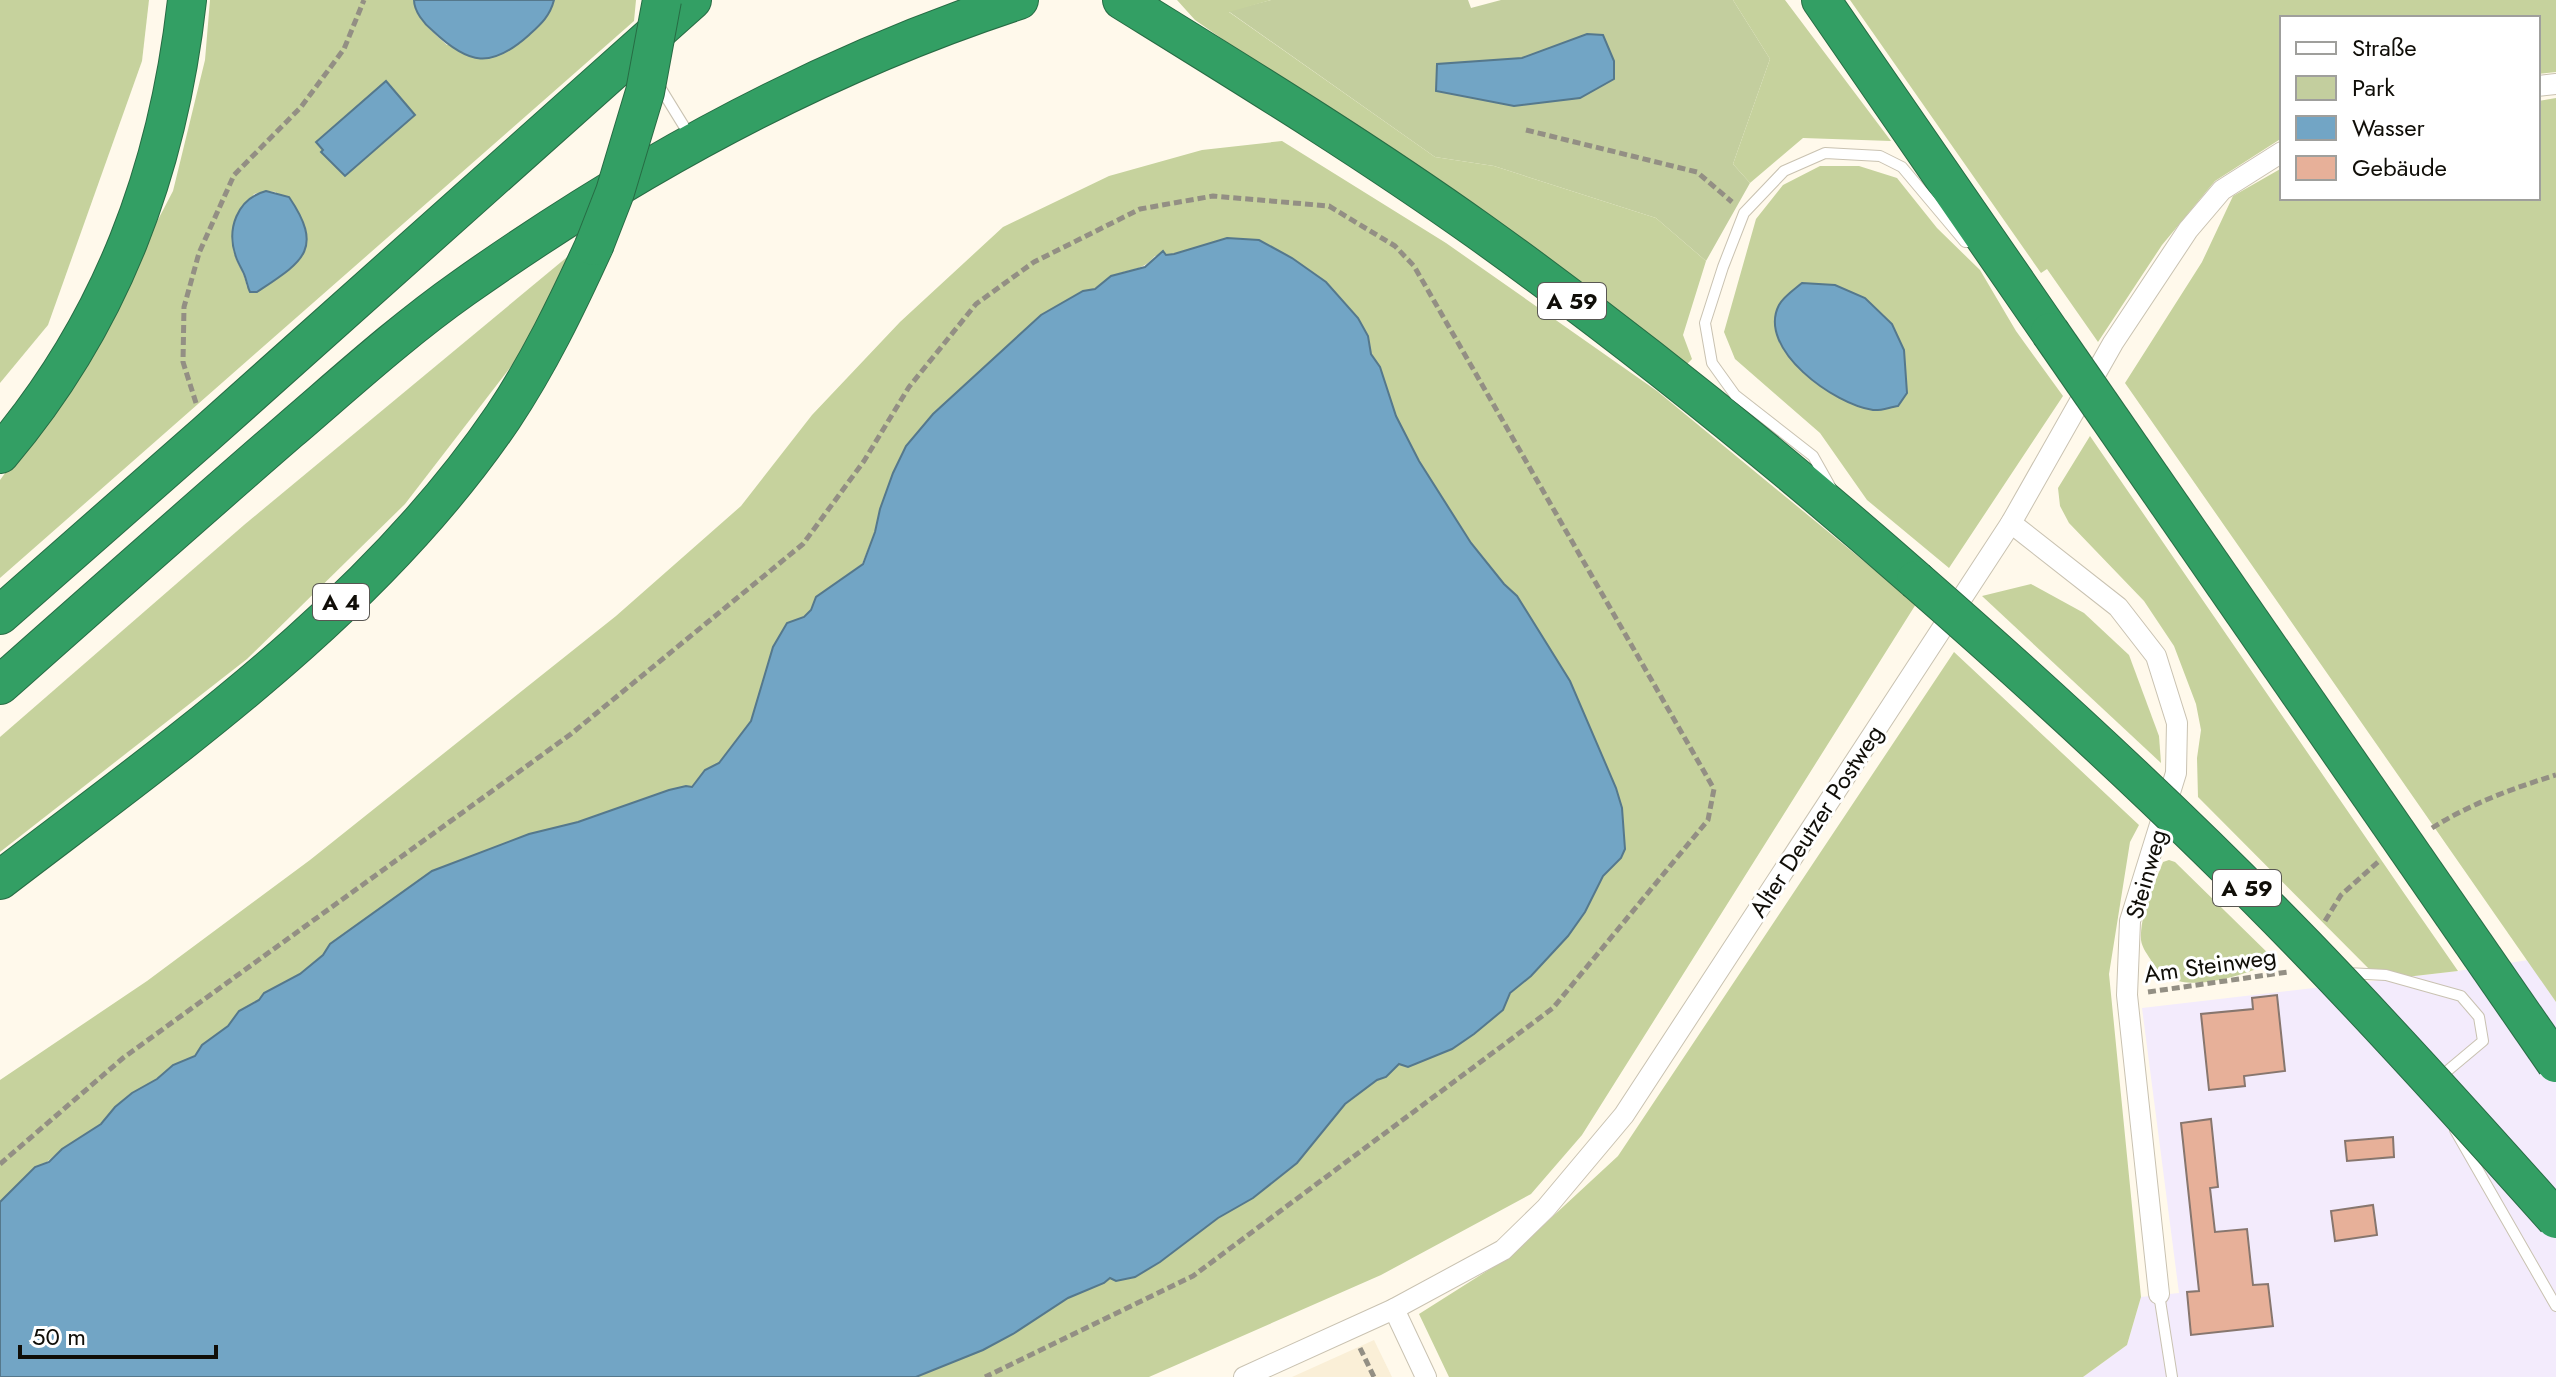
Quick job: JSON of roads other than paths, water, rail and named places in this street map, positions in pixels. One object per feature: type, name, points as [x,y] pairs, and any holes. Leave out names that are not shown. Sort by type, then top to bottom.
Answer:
[{"type":"highway","points":[[0,454],[67,362],[107,291],[139,216],[164,138],[181,58],[187,0]]},
{"type":"highway","name":"A 4","points":[[0,880],[234,699],[301,640],[436,503],[502,418],[562,315],[594,246],[623,167],[645,92],[662,0]]},
{"type":"highway","points":[[0,615],[692,0]]},
{"type":"highway","points":[[0,685],[372,360],[462,289],[558,224],[693,142],[786,94],[881,51],[1019,0]]},
{"type":"highway","name":"A 59","points":[[1122,0],[1336,133],[1479,231],[1617,334],[1848,520],[2030,679],[2146,789],[2305,946],[2437,1086],[2556,1219]]},
{"type":"highway","points":[[1821,0],[2556,1063]]},
{"type":"street","name":"Alter Deutzer Postweg","points":[[1244,1377],[1394,1309],[1503,1250],[1546,1208],[1624,1115],[2011,523],[2113,343],[2188,230],[2222,190],[2280,153]]},
{"type":"street","name":"Steinweg","points":[[2011,523],[2118,607],[2156,656],[2177,723],[2176,773],[2130,921],[2127,995],[2159,1294]]},
{"type":"street","points":[[1394,1309],[1426,1377]]},
{"type":"lane","points":[[637,49],[693,142]]},
{"type":"lane","points":[[1848,520],[1813,456],[1735,395],[1712,363],[1705,323],[1744,213],[1784,171],[1825,153],[1880,156],[1902,167],[1965,242],[1986,242]]},
{"type":"lane","points":[[2297,971],[2386,975],[2461,996],[2479,1017],[2483,1041],[2446,1072],[2439,1103],[2556,1306]]},
{"type":"lane","points":[[2159,1294],[2172,1377]]},
{"type":"water","points":[[414,0],[554,0],[544,19],[515,46],[503,54],[480,58],[458,51],[430,28],[418,13]]},
{"type":"water","points":[[1587,34],[1603,35],[1614,61],[1614,79],[1580,98],[1514,106],[1436,91],[1437,64],[1522,58]]},
{"type":"water","points":[[386,81],[415,115],[345,176],[321,152],[323,150],[316,142]]},
{"type":"water","points":[[266,191],[289,197],[306,230],[307,242],[296,263],[286,272],[257,292],[250,292],[233,246],[233,226],[241,208]]},
{"type":"water","points":[[1227,238],[1259,240],[1292,258],[1326,282],[1358,318],[1368,336],[1371,354],[1380,367],[1396,416],[1419,461],[1471,543],[1517,596],[1570,681],[1616,788],[1622,808],[1625,849],[1621,858],[1603,876],[1585,912],[1568,936],[1531,976],[1510,993],[1503,1010],[1452,1049],[1408,1067],[1399,1064],[1386,1077],[1377,1080],[1345,1104],[1297,1163],[1253,1198],[1218,1218],[1160,1262],[1135,1277],[1116,1281],[1110,1278],[1068,1298],[983,1350],[916,1377],[0,1377],[0,1202],[35,1167],[49,1162],[62,1149],[101,1124],[132,1093],[157,1079],[173,1065],[195,1056],[202,1045],[228,1026],[239,1011],[259,1000],[264,993],[300,974],[323,955],[330,944],[432,871],[529,834],[578,822],[669,790],[692,787],[705,770],[719,763],[751,721],[773,647],[787,623],[804,617],[811,610],[816,597],[863,564],[893,473],[906,446],[933,414],[1041,315],[1083,291],[1095,289],[1111,276],[1145,267],[1163,251],[1166,255],[1174,254]]},
{"type":"water","points":[[1802,283],[1835,285],[1865,298],[1892,324],[1904,350],[1907,393],[1898,406],[1873,410],[1839,398],[1803,372],[1789,356],[1779,339],[1775,322],[1781,302]]}]
